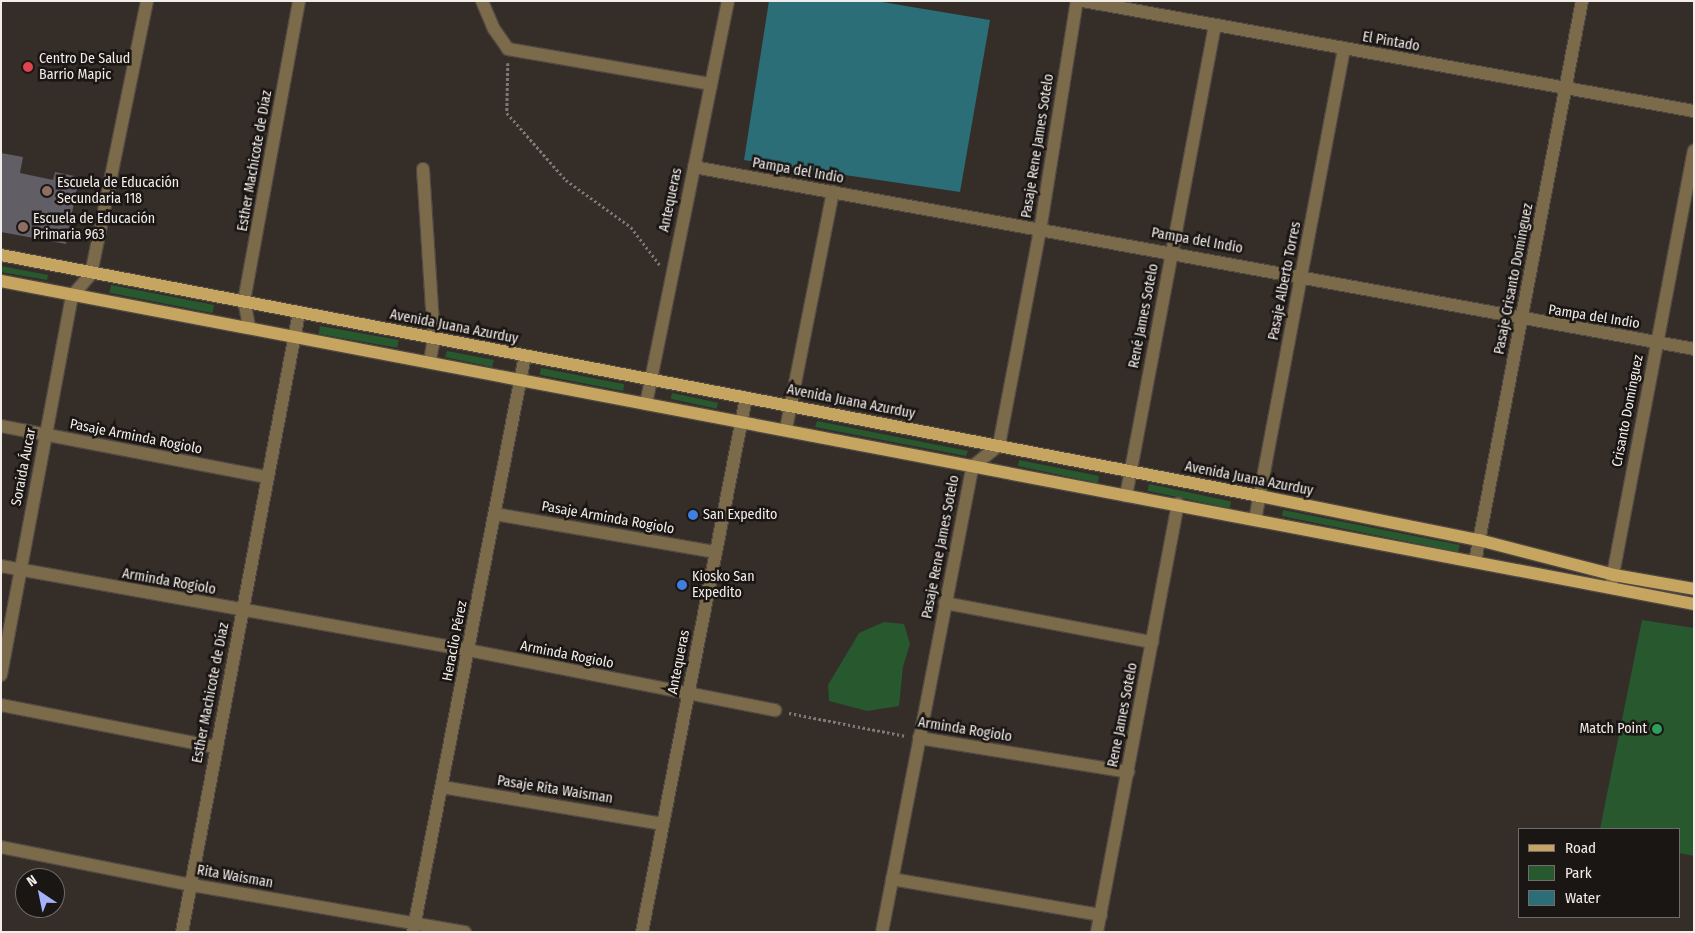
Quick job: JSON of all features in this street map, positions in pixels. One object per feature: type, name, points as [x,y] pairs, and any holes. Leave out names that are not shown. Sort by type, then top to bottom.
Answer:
[{"type":"main road","name":"Avenida Juana Azurduy","points":[[1,255],[91,274],[650,378],[1260,496],[1479,540],[1614,575],[1694,589]]},
{"type":"main road","points":[[1,281],[72,296],[249,326],[430,361],[521,382],[786,429],[972,467],[1178,504],[1694,604]]},
{"type":"street","points":[[72,296],[91,274],[147,1]]},
{"type":"street","name":"Esther Machicote de Díaz","points":[[249,326],[244,301],[299,1]]},
{"type":"street","points":[[482,1],[494,29],[508,49],[711,84]]},
{"type":"street","name":"Antequeras","points":[[646,404],[670,278],[728,1]]},
{"type":"street","name":"Pasaje Rene James Sotelo","points":[[882,932],[972,467],[999,445],[1040,231],[1077,1]]},
{"type":"street","name":"El Pintado","points":[[1083,1],[1694,111]]},
{"type":"street","name":"Pasaje Crisanto Domínguez","points":[[1475,562],[1582,1]]},
{"type":"street","name":"René James Sotelo","points":[[1126,496],[1215,25]]},
{"type":"street","name":"Pasaje Alberto Torres","points":[[1256,520],[1344,48]]},
{"type":"street","name":"Crisanto Domínguez","points":[[1611,589],[1656,342],[1694,151]]},
{"type":"street","name":"Pampa del Indio","points":[[694,167],[1040,231],[1172,252],[1521,320],[1694,349]]},
{"type":"street","points":[[423,168],[434,338],[430,361]]},
{"type":"street","points":[[786,429],[833,192]]},
{"type":"street","name":"Soraida Áucar","points":[[1,674],[72,296]]},
{"type":"street","name":"Esther Machicote de Díaz","points":[[182,932],[266,477],[296,336],[299,313]]},
{"type":"street","name":"Heraclio Pérez","points":[[414,928],[526,356]]},
{"type":"street","name":"Antequeras","points":[[642,932],[746,398]]},
{"type":"street","name":"Pasaje Arminda Rogiolo","points":[[1,426],[266,477]]},
{"type":"street","name":"Rene James Sotelo","points":[[1097,932],[1178,504]]},
{"type":"street","name":"Pasaje Arminda Rogiolo","points":[[495,514],[716,552]]},
{"type":"street","name":"Arminda Rogiolo","points":[[1,566],[468,650],[775,710]]},
{"type":"street","points":[[945,603],[1152,642]]},
{"type":"street","points":[[1,705],[215,747]]},
{"type":"street","name":"Arminda Rogiolo","points":[[919,738],[1128,772]]},
{"type":"street","name":"Pasaje Rita Waisman","points":[[442,787],[663,824]]},
{"type":"street","name":"Rita Waisman","points":[[1,846],[414,928],[465,932]]},
{"type":"street","points":[[892,879],[1100,915]]},
{"type":"path","points":[[508,49],[507,113],[566,180],[631,227],[670,278]]},
{"type":"path","name":"Arminda Rogiolo","points":[[775,710],[919,738]]},
{"type":"green space","points":[[1,266],[48,275],[47,280],[1,272]]},
{"type":"green space","points":[[111,285],[214,305],[213,313],[109,293]]},
{"type":"green space","points":[[320,326],[399,340],[397,348],[319,334]]},
{"type":"green space","points":[[447,351],[494,360],[492,367],[445,357]]},
{"type":"green space","points":[[541,368],[624,384],[623,391],[540,375]]},
{"type":"green space","points":[[672,393],[718,403],[717,409],[671,399]]},
{"type":"green space","points":[[817,421],[968,451],[966,456],[815,427]]},
{"type":"green space","points":[[1019,460],[1099,476],[1098,483],[1018,466]]},
{"type":"green space","points":[[1149,484],[1231,501],[1230,508],[1148,491]]},
{"type":"green space","points":[[1283,510],[1460,545],[1458,552],[1282,516]]},
{"type":"green space","name":"Match Point","points":[[1642,620],[1694,628],[1694,856],[1680,853],[1680,828],[1600,828]]},
{"type":"green space","points":[[884,622],[904,624],[910,644],[903,667],[899,706],[867,711],[829,701],[828,685],[859,633]]},
{"type":"water","points":[[769,1],[876,1],[990,20],[960,192],[744,160]]},
{"type":"building","points":[[1,153],[23,157],[20,173],[53,180],[55,172],[79,177],[66,244],[1,232]]},
{"type":"place","name":"Centro De Salud Barrio Mapic","points":[[28,67]]},
{"type":"place","name":"Escuela de Educación Secundaria 118","points":[[47,191]]},
{"type":"place","name":"Escuela de Educación Primaria 963","points":[[23,227]]},
{"type":"place","name":"San Expedito","points":[[693,515]]},
{"type":"place","name":"Kiosko San Expedito","points":[[682,585]]},
{"type":"place","name":"Match Point","points":[[1657,729]]}]
